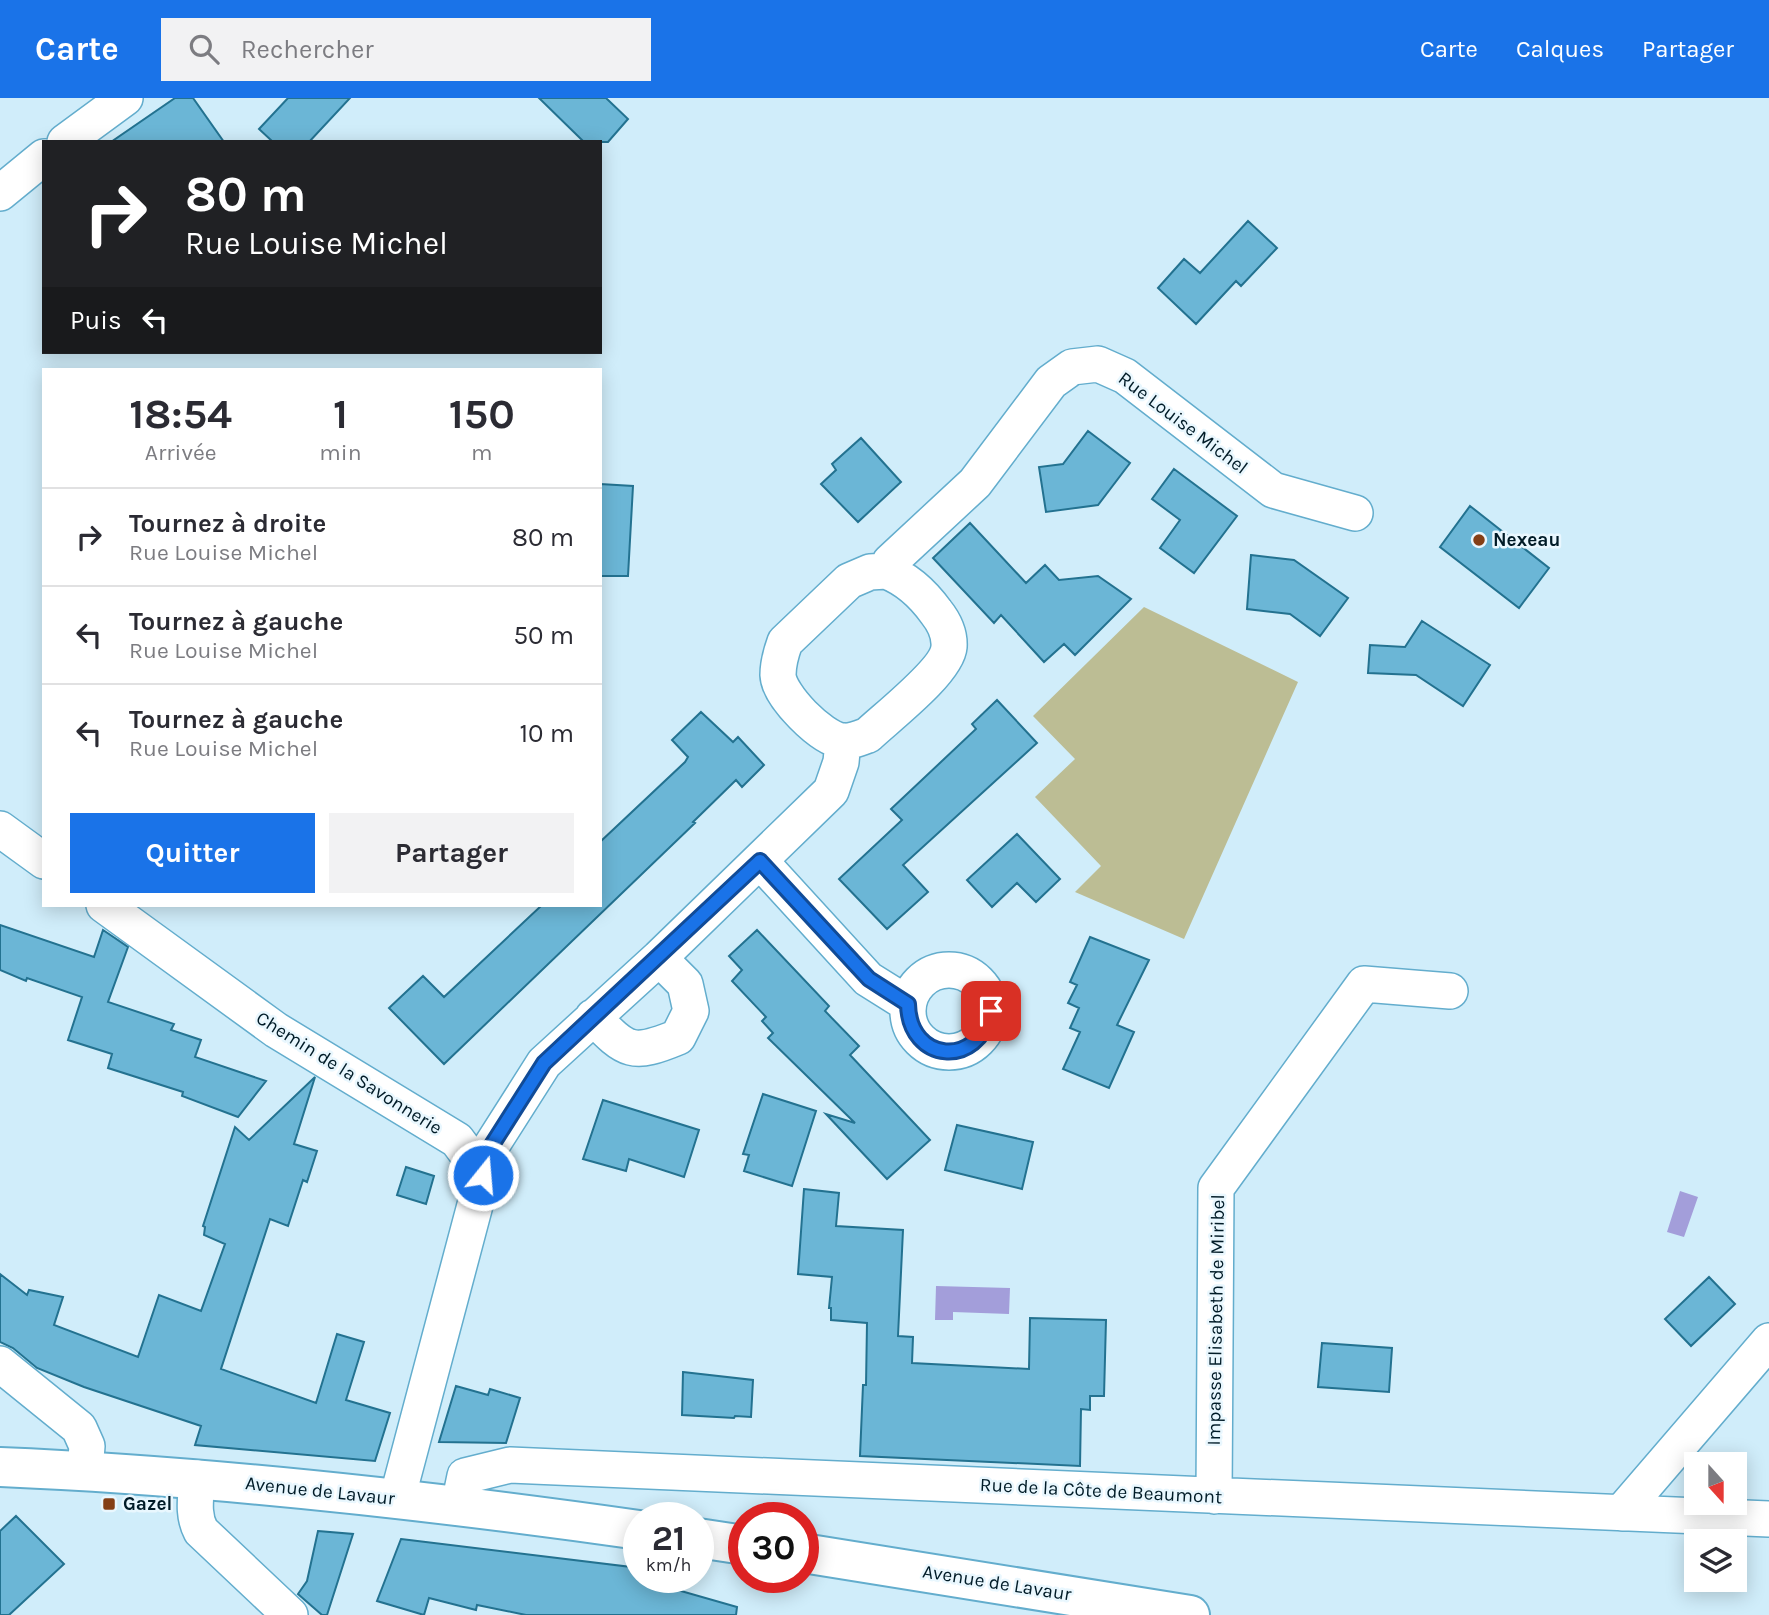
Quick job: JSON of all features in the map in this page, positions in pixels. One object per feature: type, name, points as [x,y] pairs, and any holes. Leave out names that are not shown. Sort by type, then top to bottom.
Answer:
[{"type":"main road","name":"Avenue de Lavaur","points":[[0,1466],[197,1478],[459,1505],[623,1528]]},
{"type":"main road","name":"Avenue de Lavaur","points":[[819,1556],[1190,1615]]},
{"type":"street","points":[[68,140],[125,98]]},
{"type":"street","points":[[0,193],[42,159]]},
{"type":"street","name":"Rue Louise Michel","points":[[886,571],[890,562],[975,483],[1051,382],[1072,367],[1098,364],[1125,376],[1273,490],[1355,513]]},
{"type":"street","points":[[886,571],[903,578],[930,604],[946,626],[949,648],[940,668],[869,735],[843,741],[817,729],[782,690],[778,675],[780,656],[785,642],[849,581],[870,572],[886,571]]},
{"type":"street","points":[[397,1499],[490,1148],[544,1063],[659,958],[831,791],[841,762],[843,741]]},
{"type":"street","points":[[0,829],[42,860]]},
{"type":"street","points":[[760,861],[869,979],[908,1004]]},
{"type":"street","name":"Chemin de la Savonnerie","points":[[107,907],[276,1030],[457,1140],[483,1175]]},
{"type":"street","points":[[593,1017],[619,1044],[647,1050],[678,1037],[691,1012],[685,984],[659,958]]},
{"type":"street","name":"Impasse Elisabeth de Miribel","points":[[1214,1496],[1216,1188],[1364,984],[1450,991]]},
{"type":"street","points":[[1621,1513],[1769,1341]]},
{"type":"street","points":[[0,1364],[79,1427],[87,1446],[85,1470]]},
{"type":"street","name":"Rue de la Côte de Beaumont","points":[[459,1505],[465,1476],[510,1465],[1769,1519]]},
{"type":"street","points":[[197,1478],[195,1521],[201,1531],[290,1615]]},
{"type":"green space","points":[[1144,607],[1298,682],[1184,939],[1075,892],[1101,866],[1035,797],[1075,759],[1033,716]]},
{"type":"shaded area","points":[[1680,1191],[1698,1197],[1684,1237],[1667,1232]]},
{"type":"shaded area","points":[[936,1286],[1010,1288],[1009,1314],[953,1312],[953,1320],[935,1320]]},
{"type":"building","points":[[175,98],[193,98],[223,140],[114,140]]},
{"type":"building","points":[[288,98],[350,98],[311,140],[271,140],[259,129]]},
{"type":"building","points":[[539,98],[606,98],[628,119],[608,142],[582,140]]},
{"type":"building","points":[[1248,221],[1277,248],[1241,286],[1236,281],[1196,324],[1158,288],[1184,259],[1200,273]]},
{"type":"building","points":[[1088,431],[1130,463],[1098,505],[1046,512],[1039,467],[1063,464]]},
{"type":"building","points":[[861,438],[901,482],[858,522],[821,484],[836,470],[832,464]]},
{"type":"building","points":[[1174,469],[1237,516],[1194,573],[1160,548],[1180,520],[1152,499]]},
{"type":"building","points":[[602,484],[633,486],[628,576],[602,576]]},
{"type":"building","points":[[1470,506],[1549,568],[1519,608],[1440,547]]},
{"type":"building","points":[[970,523],[1026,583],[1045,565],[1059,580],[1098,576],[1131,599],[1075,655],[1064,644],[1044,662],[1001,615],[994,623],[933,558]]},
{"type":"building","points":[[1251,555],[1294,560],[1348,598],[1320,636],[1290,614],[1247,609]]},
{"type":"building","points":[[1422,621],[1490,665],[1463,706],[1416,675],[1368,673],[1370,645],[1405,647]]},
{"type":"building","points":[[997,700],[1037,743],[903,865],[928,892],[887,929],[839,879],[902,820],[891,809],[976,729],[972,724]]},
{"type":"building","points":[[701,712],[733,742],[738,737],[764,765],[742,787],[736,780],[693,822],[695,823],[444,1064],[389,1008],[423,976],[444,997],[540,907],[602,907],[602,840],[685,762],[688,757],[672,740]]},
{"type":"building","points":[[1017,834],[1060,879],[1036,902],[1017,883],[992,907],[967,880]]},
{"type":"building","points":[[0,925],[94,957],[103,930],[128,947],[108,1002],[174,1024],[171,1030],[201,1040],[195,1057],[266,1081],[238,1117],[182,1096],[183,1092],[108,1068],[112,1054],[68,1040],[82,997],[27,978],[26,981],[0,970]]},
{"type":"building","points":[[757,930],[829,1006],[825,1011],[859,1046],[850,1055],[930,1140],[887,1179],[826,1114],[855,1123],[768,1038],[773,1033],[762,1021],[766,1017],[732,981],[742,970],[729,956]]},
{"type":"building","points":[[1090,937],[1149,960],[1117,1025],[1134,1032],[1109,1088],[1063,1069],[1080,1032],[1070,1028],[1079,1008],[1068,1003],[1077,985],[1070,982]]},
{"type":"building","points":[[315,1077],[294,1144],[317,1151],[307,1182],[303,1180],[288,1226],[270,1219],[221,1369],[316,1403],[337,1334],[364,1342],[346,1400],[390,1413],[375,1461],[195,1445],[201,1426],[84,1387],[37,1368],[13,1348],[0,1342],[0,1274],[27,1295],[29,1290],[63,1297],[54,1325],[138,1357],[159,1295],[201,1311],[225,1244],[204,1235],[203,1226],[235,1127],[249,1140]]},
{"type":"building","points":[[763,1094],[816,1111],[792,1186],[744,1171],[749,1155],[743,1154]]},
{"type":"building","points":[[603,1100],[699,1130],[684,1177],[629,1159],[626,1171],[583,1159]]},
{"type":"building","points":[[957,1125],[1033,1142],[1022,1189],[945,1170]]},
{"type":"building","points":[[406,1167],[434,1176],[426,1204],[397,1195]]},
{"type":"building","points":[[804,1189],[839,1193],[836,1226],[903,1230],[898,1336],[913,1337],[912,1363],[1029,1369],[1030,1318],[1106,1320],[1104,1396],[1090,1396],[1090,1410],[1081,1409],[1080,1466],[860,1456],[863,1385],[866,1385],[867,1323],[831,1320],[829,1308],[832,1277],[798,1274]]},
{"type":"building","points":[[1709,1277],[1735,1304],[1691,1346],[1665,1319]]},
{"type":"building","points":[[1322,1343],[1392,1348],[1389,1392],[1318,1387]]},
{"type":"building","points":[[683,1372],[753,1380],[751,1417],[682,1415]]},
{"type":"building","points":[[456,1386],[488,1395],[490,1389],[520,1398],[506,1443],[439,1442]]},
{"type":"building","points":[[16,1516],[64,1564],[9,1615],[0,1615],[0,1531]]},
{"type":"building","points":[[318,1531],[353,1534],[327,1615],[322,1615],[298,1594],[307,1581]]},
{"type":"building","points":[[401,1539],[623,1566],[623,1593],[688,1593],[737,1607],[736,1615],[526,1615],[477,1605],[476,1610],[429,1598],[424,1615],[377,1601]]},
{"type":"place","name":"Nexeau","points":[[1479,540]]},
{"type":"place","name":"Gazel","points":[[109,1504]]},
{"type":"route","points":[[483,1175],[490,1148],[544,1063],[760,861],[869,979],[908,1004],[908,1018],[913,1030],[921,1041],[932,1049],[959,1051],[972,1045],[982,1036],[991,1011]]}]
